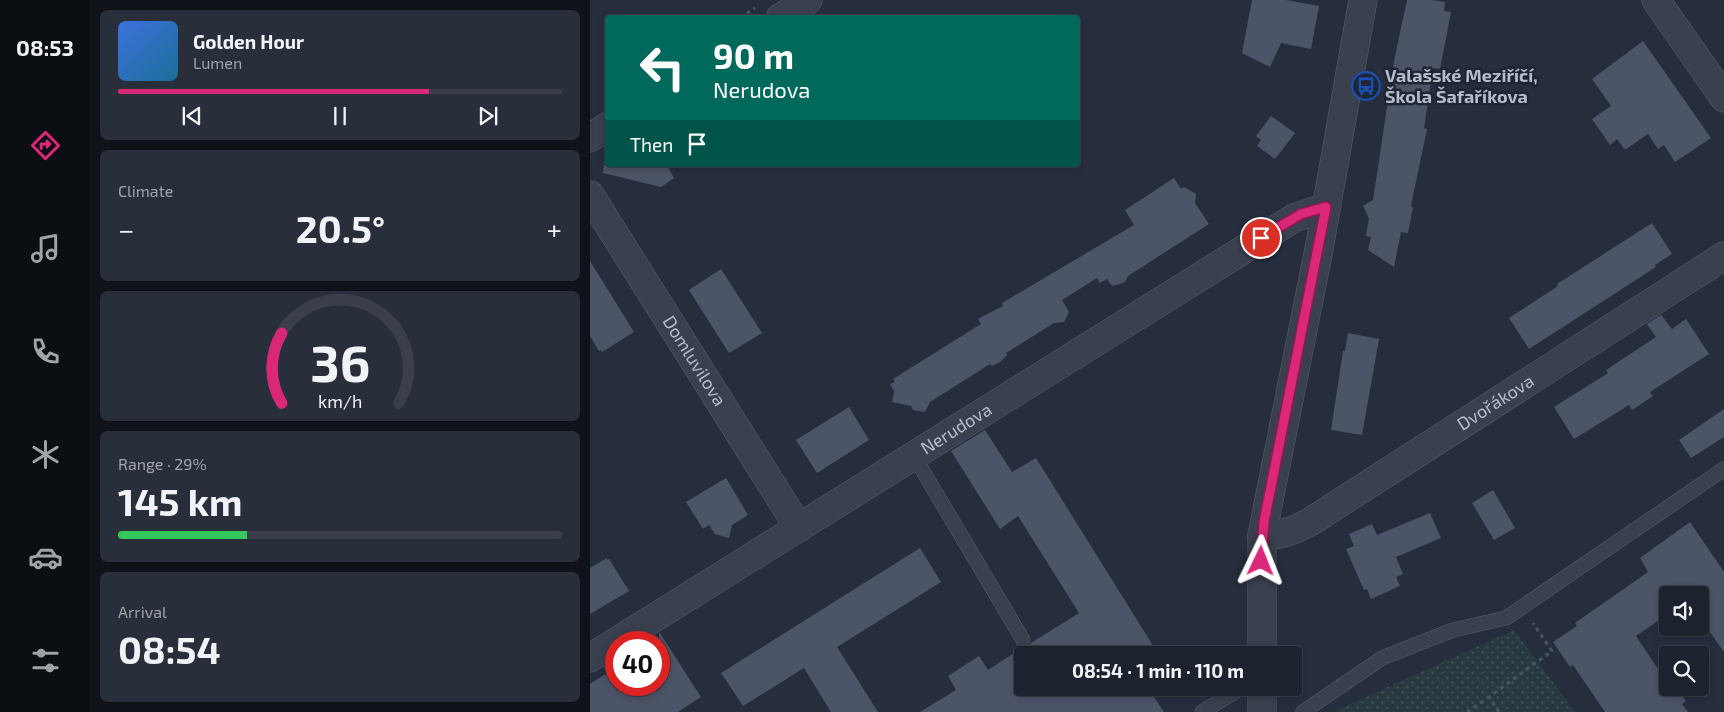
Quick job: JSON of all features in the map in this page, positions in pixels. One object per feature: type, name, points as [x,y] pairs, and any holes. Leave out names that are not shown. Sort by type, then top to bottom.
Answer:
[{"type":"street","points":[[785,15],[808,0]]},
{"type":"street","points":[[1262,646],[1262,535],[1326,207],[1363,0]]},
{"type":"street","points":[[1656,0],[1724,98]]},
{"type":"street","points":[[590,138],[605,128]]},
{"type":"street","name":"Domluvilova","points":[[590,195],[799,528]]},
{"type":"street","name":"Nerudova","points":[[590,658],[1294,218],[1326,207]]},
{"type":"street","name":"Dvořákova","points":[[1262,535],[1277,536],[1286,534],[1310,522],[1724,256]]},
{"type":"street","points":[[1262,696],[1262,712]]},
{"type":"lane","points":[[914,456],[1023,640]]},
{"type":"lane","points":[[1304,712],[1382,658],[1452,630],[1506,618],[1724,469]]},
{"type":"lane","points":[[1202,712],[1228,696]]},
{"type":"path","points":[[1467,712],[1552,650],[1522,606]]},
{"type":"path","points":[[1489,697],[1499,712]]},
{"type":"shaded area","points":[[1514,630],[1575,712],[1333,712]]},
{"type":"building","points":[[1252,0],[1286,0],[1319,6],[1311,49],[1281,43],[1270,67],[1242,53]]},
{"type":"building","points":[[1407,0],[1445,2],[1444,11],[1451,12],[1440,69],[1433,68],[1424,128],[1427,129],[1411,206],[1413,207],[1408,233],[1401,232],[1394,267],[1368,250],[1371,237],[1366,236],[1369,218],[1363,206],[1373,200],[1394,61]]},
{"type":"building","points":[[1643,41],[1711,138],[1675,162],[1664,145],[1658,149],[1648,134],[1625,150],[1617,139],[1610,145],[1592,119],[1611,106],[1592,79]]},
{"type":"building","points":[[1271,116],[1295,133],[1275,159],[1257,146],[1261,140],[1256,136]]},
{"type":"building","points":[[604,165],[605,167],[668,167],[674,178],[661,187],[603,173]]},
{"type":"building","points":[[1174,178],[1181,189],[1184,187],[1196,194],[1195,203],[1209,224],[1128,276],[1126,281],[1112,286],[1107,279],[1100,283],[1097,278],[1062,300],[1069,312],[1064,322],[1054,323],[1006,353],[1007,355],[1000,362],[992,366],[990,364],[930,402],[925,412],[913,410],[911,406],[892,402],[894,391],[890,384],[895,382],[893,379],[981,324],[978,319],[1003,306],[1002,303],[1134,225],[1125,210]]},
{"type":"building","points":[[1652,223],[1672,254],[1655,265],[1656,267],[1529,349],[1509,318],[1558,286],[1557,284]]},
{"type":"building","points":[[590,261],[634,332],[602,352],[601,350],[599,351],[590,336]]},
{"type":"building","points":[[721,269],[762,333],[729,353],[689,290]]},
{"type":"building","points":[[1661,315],[1672,329],[1686,319],[1709,354],[1650,392],[1653,396],[1632,410],[1629,405],[1574,439],[1554,407],[1608,373],[1606,370],[1656,337],[1647,324]]},
{"type":"building","points":[[1348,333],[1379,339],[1362,435],[1331,430],[1343,351],[1345,351]]},
{"type":"building","points":[[849,407],[869,440],[817,473],[796,440]]},
{"type":"building","points":[[1724,409],[1724,437],[1691,458],[1679,440]]},
{"type":"building","points":[[985,430],[1012,472],[1036,458],[1153,646],[1029,646],[1079,613],[1018,516],[1000,529],[951,451]]},
{"type":"building","points":[[726,478],[748,515],[732,525],[729,538],[715,534],[709,525],[703,529],[686,502]]},
{"type":"building","points":[[1493,490],[1515,528],[1494,540],[1472,503]]},
{"type":"building","points":[[1430,513],[1441,538],[1396,557],[1403,574],[1396,577],[1400,586],[1371,599],[1367,589],[1364,590],[1346,549],[1354,546],[1349,534],[1372,524],[1377,535]]},
{"type":"building","points":[[1690,522],[1724,572],[1724,652],[1709,631],[1709,586],[1659,586],[1659,620],[1636,636],[1659,670],[1659,696],[1682,696],[1686,701],[1682,704],[1688,712],[1605,712],[1573,665],[1570,667],[1553,642],[1577,626],[1575,623],[1648,572],[1640,558]]},
{"type":"building","points":[[920,548],[941,582],[837,647],[878,712],[831,712],[804,668],[743,706],[721,673]]},
{"type":"building","points":[[607,558],[629,591],[590,614],[590,568]]},
{"type":"building","points":[[670,649],[701,697],[678,712],[590,712],[590,684],[604,675],[605,696],[670,696]]},
{"type":"building","points":[[1014,653],[1014,696],[1153,696],[1164,712],[920,712],[956,690],[948,676],[979,656],[988,670]]},
{"type":"place","name":"Valašské Meziříčí, Škola Šafaříkova","points":[[1366,86]]},
{"type":"route","points":[[1261,238],[1301,214],[1326,207],[1264,522],[1261,561]]}]
